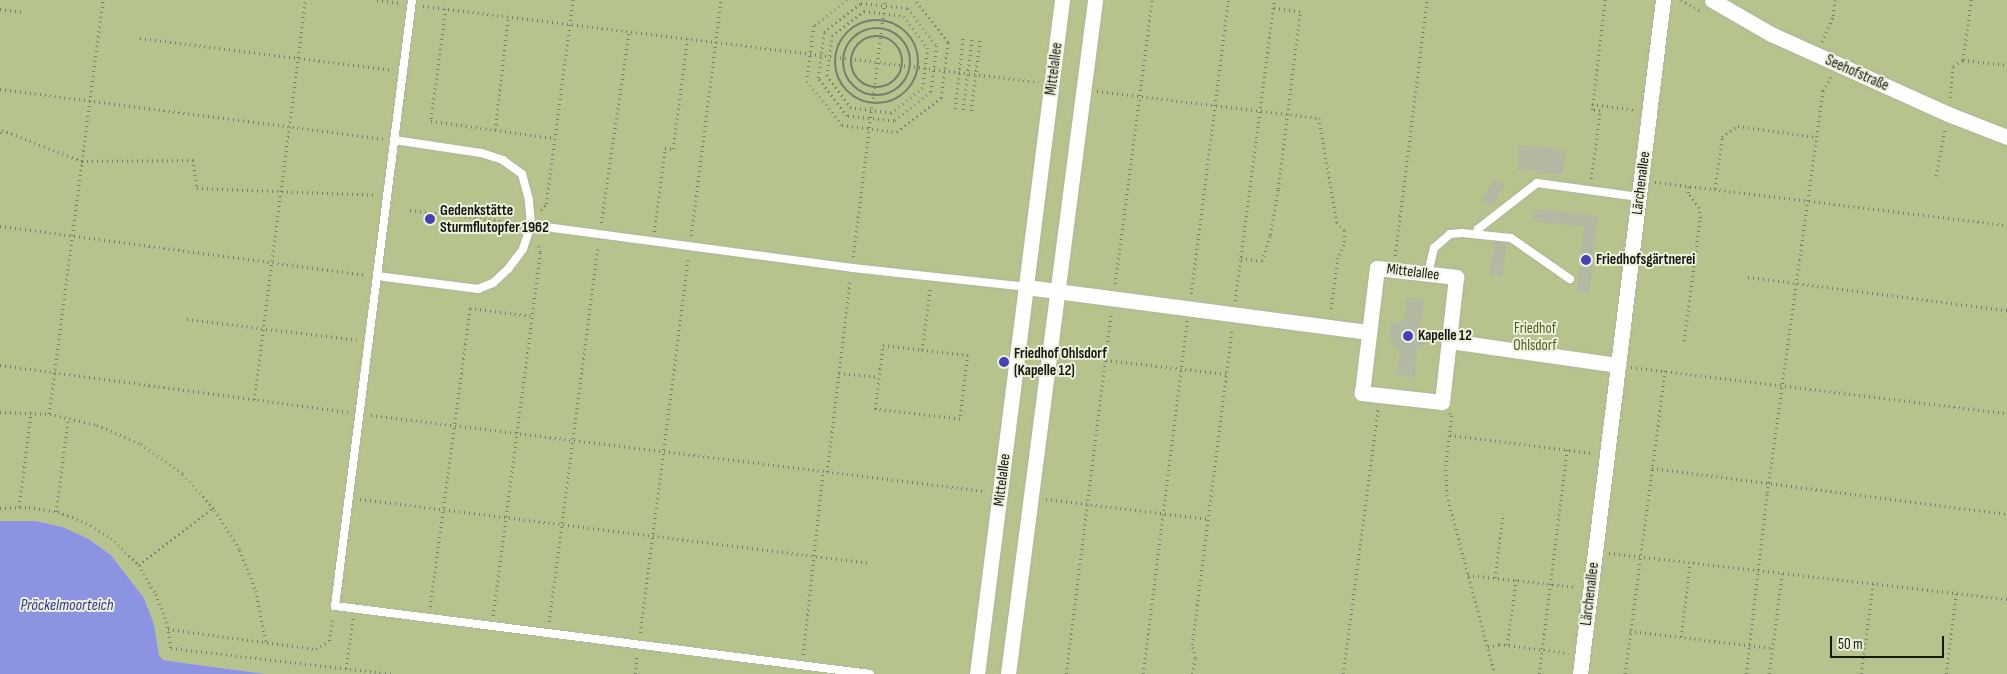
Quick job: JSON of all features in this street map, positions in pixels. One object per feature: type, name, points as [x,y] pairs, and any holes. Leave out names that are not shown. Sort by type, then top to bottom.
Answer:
[{"type":"street","name":"Mittelallee","points":[[978,674],[1062,0]]},
{"type":"street","points":[[1008,674],[1059,292],[1095,0]]},
{"type":"street","name":"Lärchenallee","points":[[1580,674],[1664,0]]},
{"type":"street","name":"Seehofstraße","points":[[1712,0],[1771,34],[1816,55],[1948,114],[2007,137]]},
{"type":"street","name":"Mittelallee","points":[[1377,268],[1428,274],[1456,278],[1442,402],[1362,393],[1377,268]]},
{"type":"street","points":[[1026,287],[1370,332]]},
{"type":"street","points":[[1449,341],[1618,365]]},
{"type":"lane","points":[[412,2],[335,606],[870,674]]},
{"type":"lane","points":[[377,276],[478,289],[493,283],[508,269],[523,249],[530,225],[529,200],[522,174],[503,160],[481,153],[394,140]]},
{"type":"lane","points":[[1477,234],[1478,229],[1536,183],[1639,197]]},
{"type":"lane","points":[[530,225],[852,268],[1026,287]]},
{"type":"lane","points":[[1428,274],[1430,258],[1441,240],[1456,234],[1477,234],[1511,238],[1570,279]]},
{"type":"path","points":[[49,414],[102,0]]},
{"type":"path","points":[[254,400],[305,0]]},
{"type":"path","points":[[377,0],[412,2],[446,9],[570,25],[1052,84]]},
{"type":"path","points":[[530,225],[546,204],[573,0]]},
{"type":"path","points":[[635,674],[721,0]]},
{"type":"path","points":[[847,0],[814,26],[807,81],[842,125],[897,132],[941,98],[948,42],[914,0]]},
{"type":"path","points":[[802,664],[885,0]]},
{"type":"path","points":[[1066,674],[1152,0]]},
{"type":"path","points":[[1143,674],[1228,0]]},
{"type":"path","points":[[1192,674],[1195,658],[1192,645],[1274,0]]},
{"type":"path","points":[[1393,270],[1427,0]]},
{"type":"path","points":[[1600,111],[1592,110],[1592,104],[1605,0]]},
{"type":"path","points":[[1816,55],[1833,16],[1835,0]]},
{"type":"path","points":[[1963,60],[1971,0]]},
{"type":"path","points":[[861,2],[908,8],[937,46],[931,92],[894,121],[847,116],[818,78],[821,55],[824,32],[861,2]]},
{"type":"path","points":[[1241,258],[1262,261],[1270,235],[1300,12],[1273,8]]},
{"type":"path","points":[[0,9],[24,12]]},
{"type":"path","points":[[446,9],[431,121],[554,138]]},
{"type":"path","points":[[864,11],[904,16],[928,48],[923,88],[891,113],[851,108],[827,76],[829,56],[832,36],[864,11]]},
{"type":"path","points":[[495,130],[508,17]]},
{"type":"path","points":[[866,19],[882,21],[899,23],[920,50],[916,84],[889,105],[856,100],[835,74],[839,40],[866,19]]},
{"type":"path","points":[[868,28],[895,31],[912,52],[908,80],[887,96],[860,93],[843,72],[845,58],[847,44],[868,28]]},
{"type":"path","points":[[548,634],[600,234],[629,32]]},
{"type":"path","points":[[870,36],[891,38],[903,55],[901,75],[885,88],[864,85],[852,69],[853,59],[854,49],[870,36]]},
{"type":"path","points":[[954,109],[963,37]]},
{"type":"path","points":[[140,38],[403,72]]},
{"type":"path","points":[[963,110],[972,38]]},
{"type":"path","points":[[653,241],[665,148],[673,150],[687,39]]},
{"type":"path","points":[[971,111],[980,39]]},
{"type":"path","points":[[1936,176],[1948,114],[1953,66],[1963,60],[2007,66]]},
{"type":"path","points":[[1746,674],[1768,483],[1823,91],[1837,64]]},
{"type":"path","points":[[0,89],[394,140]]},
{"type":"path","points":[[1084,89],[1319,118],[1337,222],[1345,231],[1344,244],[1338,258],[1329,327]]},
{"type":"path","points":[[1592,104],[1650,112]]},
{"type":"path","points":[[1590,190],[1600,106]]},
{"type":"path","points":[[1715,189],[1722,137],[1738,126],[1817,137]]},
{"type":"path","points":[[0,133],[2,130],[82,161],[192,160],[196,188],[387,196]]},
{"type":"path","points":[[1641,180],[2007,225]]},
{"type":"path","points":[[1684,341],[1700,218],[1699,208],[1688,193],[1689,186]]},
{"type":"path","points":[[410,210],[530,225]]},
{"type":"path","points":[[491,626],[540,252],[530,225]]},
{"type":"path","points":[[0,226],[377,276]]},
{"type":"path","points":[[922,350],[931,276]]},
{"type":"path","points":[[1748,277],[2007,310]]},
{"type":"path","points":[[428,618],[470,308],[532,316]]},
{"type":"path","points":[[187,318],[368,342]]},
{"type":"path","points":[[883,345],[922,350],[968,355],[960,419],[875,408],[883,345]]},
{"type":"path","points":[[1106,360],[1227,374]]},
{"type":"path","points":[[0,365],[359,414],[664,450],[825,473],[1000,493]]},
{"type":"path","points":[[1618,365],[2007,414]]},
{"type":"path","points":[[1624,674],[1665,371]]},
{"type":"path","points":[[839,373],[879,377]]},
{"type":"path","points":[[1343,674],[1380,395]]},
{"type":"path","points":[[1442,402],[1452,416],[1447,495],[1495,674]]},
{"type":"path","points":[[0,412],[49,414],[109,430],[149,449],[183,474],[213,508],[235,540],[249,570],[260,604],[266,642]]},
{"type":"path","points":[[19,507],[32,412]]},
{"type":"path","points":[[56,512],[68,418]]},
{"type":"path","points":[[1450,436],[1607,455]]},
{"type":"path","points":[[1539,674],[1567,450]]},
{"type":"path","points":[[1652,468],[2007,514]]},
{"type":"path","points":[[348,497],[870,563]]},
{"type":"path","points":[[1032,497],[1208,519]]},
{"type":"path","points":[[0,508],[19,507],[56,512],[99,530],[139,565],[156,594],[168,630],[171,648],[392,674]]},
{"type":"path","points":[[139,565],[213,508]]},
{"type":"path","points":[[1495,578],[1503,513]]},
{"type":"path","points":[[1595,551],[1758,572],[2007,599]]},
{"type":"path","points":[[1681,637],[1690,563]]},
{"type":"path","points":[[1769,674],[1782,574]]},
{"type":"path","points":[[1468,575],[1591,589]]},
{"type":"path","points":[[1507,645],[1516,580]]},
{"type":"path","points":[[1861,674],[1873,584]]},
{"type":"path","points":[[1946,674],[1956,594]]},
{"type":"path","points":[[168,630],[313,648],[323,647],[330,638],[335,606]]},
{"type":"path","points":[[346,669],[355,609]]},
{"type":"path","points":[[1630,632],[1772,648]]},
{"type":"path","points":[[1488,647],[1507,645],[1583,655]]},
{"type":"green space","name":"Friedhof Ohlsdorf","points":[[0,0],[2007,0],[2007,674],[266,674],[163,660],[159,655],[154,624],[144,598],[111,555],[89,539],[63,527],[36,521],[0,521]]},
{"type":"water","name":"Pröckelmoorteich","points":[[0,521],[36,521],[63,527],[89,539],[111,555],[144,598],[154,624],[159,655],[163,660],[266,674],[0,674]]},
{"type":"building","points":[[1519,145],[1566,150],[1563,174],[1536,174],[1537,171],[1517,169]]},
{"type":"building","points":[[1494,179],[1505,185],[1493,206],[1482,200]]},
{"type":"building","name":"Friedhofsgärtnerei","points":[[1535,209],[1598,216],[1589,293],[1577,292],[1584,227],[1533,221]]},
{"type":"building","points":[[1494,241],[1506,243],[1503,276],[1490,275]]},
{"type":"building","name":"Kapelle 12","points":[[1405,297],[1424,299],[1420,328],[1428,334],[1427,344],[1417,348],[1415,377],[1396,375],[1400,351],[1389,343],[1390,325],[1404,320]]},
{"type":"place","name":"Gedenkstätte Sturmflutopfer 1962","points":[[430,219]]},
{"type":"place","name":"Friedhofsgärtnerei","points":[[1586,260]]},
{"type":"place","name":"Kapelle 12","points":[[1408,336]]},
{"type":"place","name":"Friedhof Ohlsdorf (Kapelle 12)","points":[[1004,362]]}]
